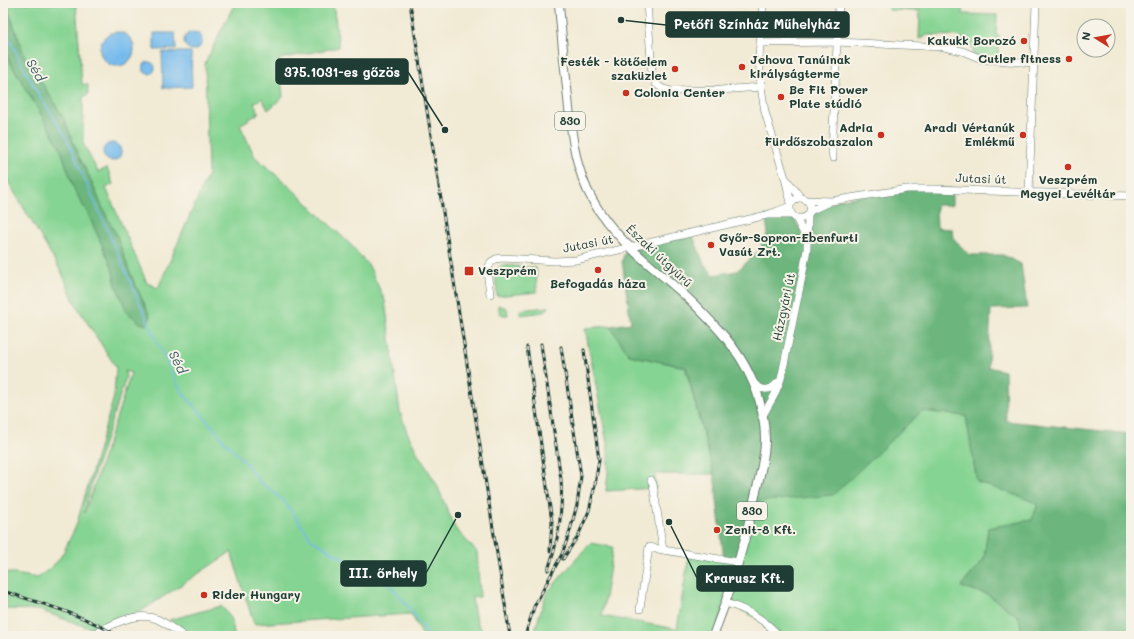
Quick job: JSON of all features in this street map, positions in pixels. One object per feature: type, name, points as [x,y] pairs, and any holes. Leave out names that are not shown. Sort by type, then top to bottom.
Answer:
[{"type":"main road","name":"Északi útgyűrű","points":[[559,3],[572,138],[579,168],[593,202],[629,247],[692,302],[731,343],[752,380],[762,417]]},
{"type":"main road","name":"830","points":[[713,636],[726,603],[747,534],[764,457],[765,436],[762,417]]},
{"type":"street","points":[[647,3],[652,74],[654,81],[659,86],[671,91],[762,87]]},
{"type":"street","points":[[763,3],[759,57],[765,112],[785,178],[790,211],[807,240]]},
{"type":"street","points":[[833,158],[832,151],[840,3]]},
{"type":"street","points":[[1028,192],[1036,3]]},
{"type":"street","points":[[760,43],[837,42],[944,47],[962,51],[982,59],[1034,63]]},
{"type":"street","points":[[785,178],[810,205],[809,213]]},
{"type":"street","name":"Jutasi út","points":[[490,294],[487,271],[488,266],[500,258],[567,261],[767,215],[790,204],[795,199],[831,201],[907,189],[1131,196]]},
{"type":"street","name":"Jutasi út","points":[[767,215],[794,216],[803,218],[831,201]]},
{"type":"street","name":"Házgyári út","points":[[762,417],[774,396],[781,379],[804,272],[809,213]]},
{"type":"street","points":[[752,380],[757,386],[763,389],[773,388],[781,379]]},
{"type":"street","points":[[651,480],[653,484],[663,550]]},
{"type":"street","points":[[640,609],[649,547],[738,562]]},
{"type":"street","points":[[726,603],[746,610],[757,616],[770,625],[779,636]]},
{"type":"street","points":[[89,636],[117,623],[139,616],[156,619],[184,636]]},
{"type":"green space","points":[[3,3],[8,3],[9,12],[27,63],[44,86],[65,121],[79,157],[117,236],[130,273],[150,316],[150,319],[146,325],[140,323],[127,312],[116,285],[111,265],[90,218],[74,189],[60,147],[9,60],[3,45]]},
{"type":"green space","points":[[8,3],[76,3],[82,84],[88,85],[88,95],[83,97],[83,143],[98,172],[107,168],[113,184],[106,188],[147,283],[158,288],[208,174],[205,63],[235,3],[333,3],[339,47],[279,59],[283,97],[268,110],[262,98],[254,103],[259,113],[240,125],[255,157],[289,186],[351,245],[369,266],[385,301],[400,412],[407,432],[418,454],[436,483],[455,528],[477,552],[480,597],[472,597],[480,628],[488,636],[423,636],[411,614],[254,624],[231,552],[137,614],[119,617],[92,629],[39,610],[3,609],[3,572],[38,578],[57,562],[76,526],[114,397],[116,367],[79,310],[62,273],[3,173],[3,45],[9,60],[60,147],[74,189],[90,218],[111,265],[116,285],[127,311],[150,316],[130,274],[117,236],[79,157],[65,121],[44,86],[27,63],[9,12]],"holes":[[[125,371],[131,373],[89,501],[84,513],[94,474],[126,377]]]},
{"type":"green space","points":[[889,3],[963,3],[963,14],[997,15],[996,35],[999,36],[998,60],[973,56],[973,49],[959,36],[927,35],[919,39],[920,11],[889,10]]},
{"type":"green space","points":[[908,188],[952,189],[952,205],[936,206],[937,228],[952,229],[953,238],[969,255],[1003,255],[1021,264],[1027,308],[991,309],[988,367],[1005,371],[1006,421],[1131,434],[1131,636],[1023,636],[1019,617],[987,594],[961,587],[984,559],[988,528],[1032,520],[1038,504],[977,482],[966,416],[922,411],[833,495],[755,502],[738,563],[724,560],[714,474],[686,367],[629,355],[610,326],[631,323],[622,261],[625,252],[691,231],[704,264],[714,275],[737,271],[758,252],[768,232],[765,215],[792,216],[805,237],[809,216],[837,200]]},
{"type":"green space","points":[[502,265],[536,268],[537,292],[497,296],[495,271]]},
{"type":"green space","points":[[498,305],[507,308],[508,315],[503,315],[500,313]]},
{"type":"green space","points":[[549,307],[544,312],[520,315],[520,310]]},
{"type":"green space","points":[[610,326],[629,355],[685,367],[714,474],[655,474],[656,488],[606,491],[608,448],[585,328]]},
{"type":"green space","points":[[922,411],[966,416],[977,482],[1038,504],[1032,520],[988,528],[984,559],[961,586],[987,594],[1019,617],[1023,636],[780,636],[770,625],[726,602],[713,636],[533,636],[546,594],[590,543],[613,547],[602,616],[677,629],[689,555],[737,562],[755,502],[888,442]]},
{"type":"green space","points":[[221,606],[231,620],[234,636],[193,636],[169,620]]},
{"type":"water","points":[[114,32],[120,32],[124,33],[131,39],[134,49],[133,56],[127,63],[120,66],[114,66],[110,65],[103,59],[100,52],[100,46],[101,42],[107,35]]},
{"type":"water","points":[[193,32],[199,35],[202,41],[199,47],[193,50],[187,47],[184,41],[187,35]]},
{"type":"water","points":[[154,33],[175,33],[176,49],[154,50]]},
{"type":"water","points":[[162,52],[191,52],[192,87],[163,88]]},
{"type":"water","points":[[147,62],[151,62],[155,68],[151,74],[147,74],[143,70],[143,66]]},
{"type":"water","points":[[112,143],[118,146],[121,152],[118,158],[112,161],[106,158],[103,152],[106,146]]},
{"type":"waterway","name":"Séd","points":[[3,25],[23,67],[65,135],[158,344],[185,396],[226,443],[245,462],[257,479],[284,501],[312,540],[371,575],[386,582],[408,606],[429,636]]},
{"type":"railway","points":[[410,3],[510,636]]},
{"type":"railway","points":[[541,344],[561,479],[561,514],[555,547],[548,570]]},
{"type":"railway","points":[[527,347],[552,522],[550,551]]},
{"type":"railway","points":[[525,636],[534,607],[562,554],[577,505],[581,476],[561,347]]},
{"type":"railway","points":[[563,559],[578,536],[589,511],[599,460],[584,350]]},
{"type":"railway","points":[[3,591],[77,616],[105,628],[118,636]]},
{"type":"place","name":"Petőfi Színház Műhelyház","points":[[621,20]]},
{"type":"place","name":"Kakukk Borozó","points":[[1024,41]]},
{"type":"place","name":"Cutler fitness","points":[[1069,59]]},
{"type":"place","name":"Jehova Tanúinak királyságterme","points":[[742,67]]},
{"type":"place","name":"Festék - kötőelem szaküzlet","points":[[675,69]]},
{"type":"place","name":"Colonia Center","points":[[626,93]]},
{"type":"place","name":"Be Fit Power Plate stúdió","points":[[781,97]]},
{"type":"place","name":"375.1031-es gőzös","points":[[445,130]]},
{"type":"place","name":"Adria Fürdőszobaszalon","points":[[881,135]]},
{"type":"place","name":"Aradi Vértanúk Emlékmű","points":[[1023,135]]},
{"type":"place","name":"Veszprém Megyei Levéltár","points":[[1068,167]]},
{"type":"place","name":"Győr-Sopron-Ebenfurti Vasút Zrt.","points":[[711,245]]},
{"type":"place","name":"Befogadás háza","points":[[598,270]]},
{"type":"place","name":"Veszprém","points":[[469,271]]},
{"type":"place","name":"III. őrhely","points":[[458,515]]},
{"type":"place","name":"Krarusz Kft.","points":[[669,522]]},
{"type":"place","name":"Zenit-8 Kft.","points":[[717,530]]},
{"type":"place","name":"Rider Hungary","points":[[204,595]]}]
